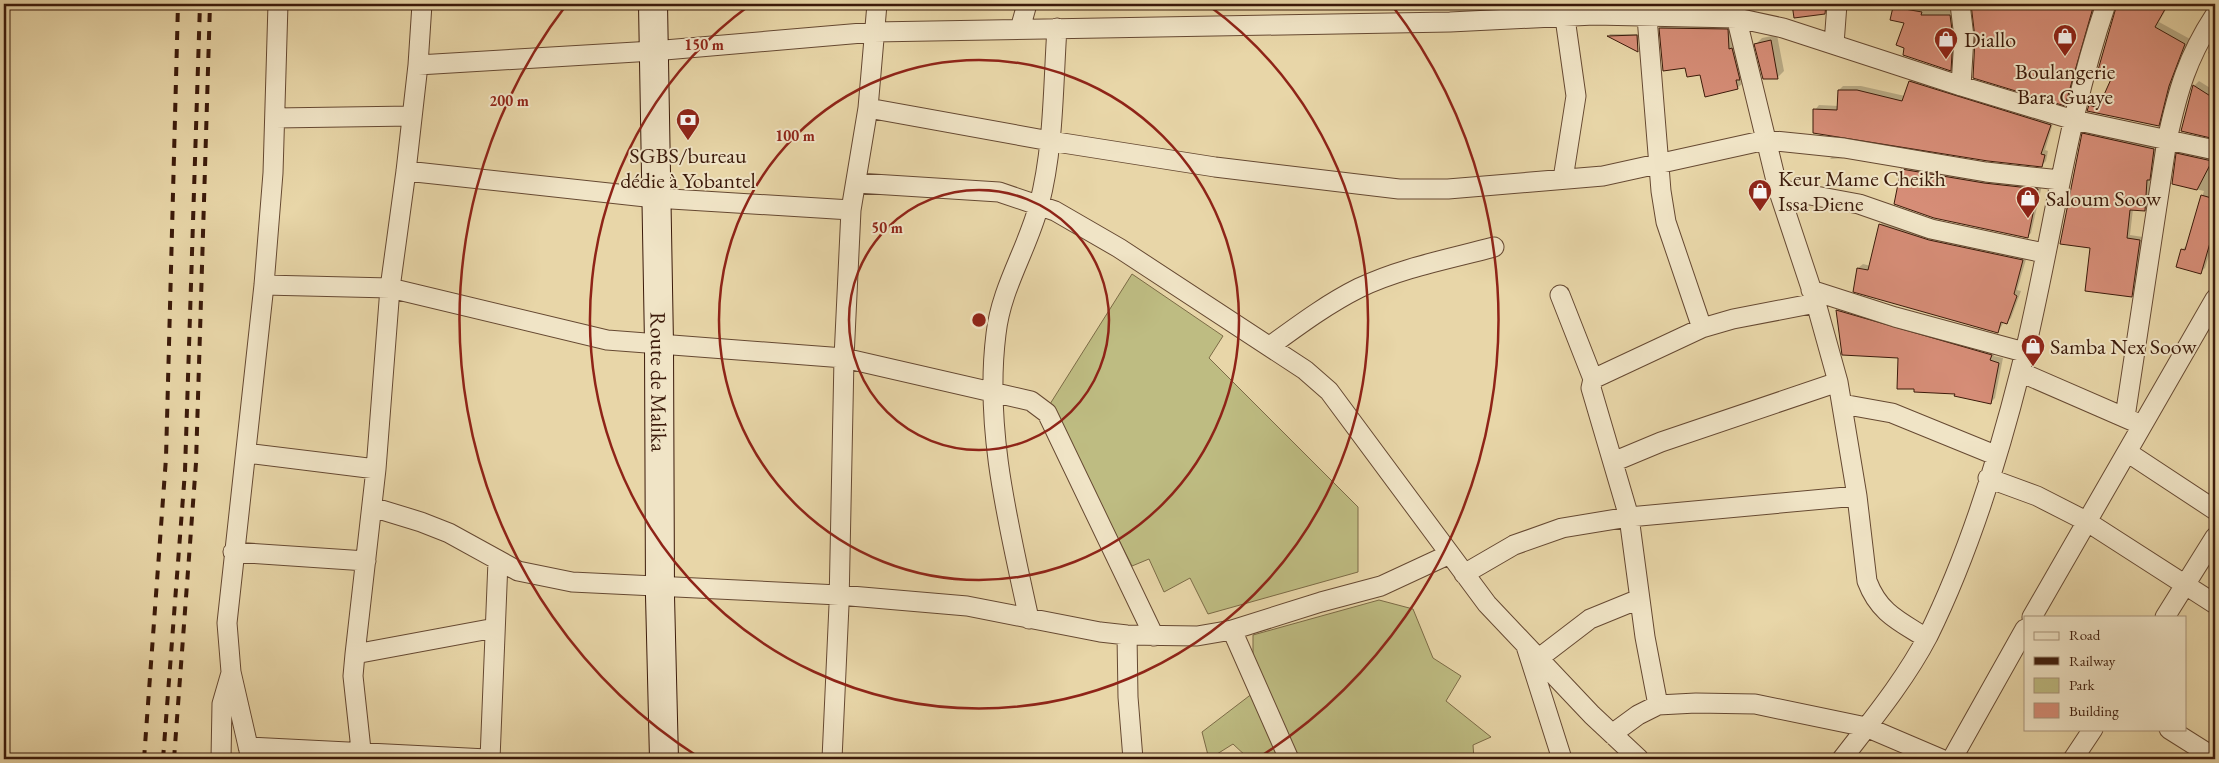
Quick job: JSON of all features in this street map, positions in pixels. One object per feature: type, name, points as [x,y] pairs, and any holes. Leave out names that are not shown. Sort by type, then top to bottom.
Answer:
[{"type":"main road","name":"Route de Malika","points":[[652,4],[659,344],[660,586],[664,759]]},
{"type":"street","points":[[278,4],[275,118],[264,285],[233,552],[227,623],[231,672],[249,753],[488,759],[498,561]]},
{"type":"street","points":[[362,757],[354,676],[354,654],[376,469],[390,288],[418,65],[422,4]]},
{"type":"street","points":[[832,759],[839,594],[844,358],[851,210],[868,108],[877,4]]},
{"type":"street","points":[[1020,29],[1027,4]]},
{"type":"street","points":[[1834,44],[1837,4]]},
{"type":"street","points":[[1960,4],[1964,37],[1961,86]]},
{"type":"street","points":[[1842,759],[1926,638],[1962,560],[2020,372],[2074,120],[2106,4]]},
{"type":"street","points":[[418,65],[653,51],[874,32],[1450,22],[1565,18],[1594,10],[1647,17],[1735,11],[1757,21],[2074,120],[2215,150]]},
{"type":"street","points":[[1735,11],[1778,189],[1814,296],[1838,382],[1857,496],[1867,581],[1872,594],[1886,613],[1926,638]]},
{"type":"street","points":[[2124,417],[2167,140],[2187,64],[2197,42],[2215,15]]},
{"type":"street","points":[[1647,17],[1659,163],[1666,222],[1702,328]]},
{"type":"street","points":[[1563,179],[1576,96],[1565,18]]},
{"type":"street","points":[[1029,619],[1005,502],[995,438],[992,391],[1000,307],[1026,243],[1039,204],[1050,141],[1057,28]]},
{"type":"street","points":[[868,108],[1050,141],[1215,167],[1399,189],[1448,189],[1603,176],[1766,140],[1844,148],[1976,171],[2060,180]]},
{"type":"street","points":[[275,118],[412,116]]},
{"type":"street","points":[[406,171],[655,198],[851,210]]},
{"type":"street","points":[[857,183],[1000,192],[1039,204],[1055,211],[1119,248],[1316,378],[1329,391],[1488,604],[1612,734],[1639,759]]},
{"type":"street","points":[[1778,189],[1859,204],[1938,231],[2044,253]]},
{"type":"street","points":[[1270,346],[1324,308],[1360,288],[1390,276],[1494,247]]},
{"type":"street","points":[[264,285],[390,288],[608,340],[844,358],[1030,401],[1047,413],[1154,636]]},
{"type":"street","points":[[1560,295],[1594,379],[1591,388],[1629,517],[1639,599],[1658,705]]},
{"type":"street","points":[[1594,379],[1702,328],[1814,296],[2024,352]]},
{"type":"street","points":[[2033,616],[2215,299]]},
{"type":"street","points":[[2020,372],[2143,425]]},
{"type":"street","points":[[1613,462],[1660,442],[1838,382]]},
{"type":"street","points":[[1842,404],[1892,413],[1995,455]]},
{"type":"street","points":[[2127,452],[2215,510]]},
{"type":"street","points":[[246,453],[376,469]]},
{"type":"street","points":[[1988,478],[2037,496],[2086,521],[2215,604]]},
{"type":"street","points":[[1464,574],[1514,545],[1562,528],[1629,517],[1857,496]]},
{"type":"street","points":[[372,507],[449,533],[498,561],[531,575],[572,582],[839,594],[967,606],[1029,619],[1127,635],[1197,636],[1232,630],[1321,602],[1381,586],[1450,554]]},
{"type":"street","points":[[2166,616],[2215,537]]},
{"type":"street","points":[[233,552],[366,561]]},
{"type":"street","points":[[1532,651],[1590,619],[1639,599]]},
{"type":"street","points":[[354,654],[495,628]]},
{"type":"street","points":[[1232,630],[1289,759]]},
{"type":"street","points":[[1127,635],[1128,697],[1133,759]]},
{"type":"street","points":[[1952,759],[2022,641]]},
{"type":"street","points":[[1532,651],[1562,759]]},
{"type":"street","points":[[221,759],[222,704],[231,672]]},
{"type":"street","points":[[1612,734],[1638,715],[1658,705],[1696,703],[1755,704],[1866,727],[1941,759]]},
{"type":"street","points":[[2074,759],[2092,730]]},
{"type":"street","points":[[2172,730],[2215,758]]},
{"type":"green space","points":[[1132,274],[1223,336],[1209,358],[1358,507],[1358,572],[1208,614],[1190,578],[1164,592],[1149,559],[1132,566],[1050,404]]},
{"type":"green space","points":[[1379,600],[1413,609],[1433,658],[1461,676],[1446,701],[1491,737],[1473,745],[1474,759],[1246,759],[1248,758],[1233,744],[1209,759],[1202,732],[1253,693],[1253,635]]},
{"type":"building","points":[[1722,4],[1722,6],[1649,5]]},
{"type":"building","points":[[1792,4],[1826,4],[1825,14],[1794,18]]},
{"type":"building","points":[[1971,4],[2094,4],[2065,106],[1973,78],[1975,38]]},
{"type":"building","points":[[2117,4],[2168,4],[2155,27],[2185,44],[2169,86],[2159,126],[2087,111],[2089,105],[2098,108],[2112,77],[2098,70]]},
{"type":"building","points":[[1893,7],[1922,12],[1921,15],[1950,15],[1953,37],[1951,71],[1903,55],[1904,48],[1896,45],[1904,23],[1890,20]]},
{"type":"building","points":[[1659,28],[1728,29],[1729,49],[1732,48],[1740,80],[1736,80],[1738,89],[1705,97],[1700,75],[1687,77],[1685,68],[1663,71]]},
{"type":"building","points":[[1637,35],[1638,52],[1607,36]]},
{"type":"building","points":[[1771,40],[1778,79],[1763,79],[1754,44]]},
{"type":"building","points":[[1909,81],[2051,125],[2041,154],[2045,155],[2042,167],[1988,161],[1813,133],[1813,109],[1837,110],[1838,90],[1857,90],[1902,101]]},
{"type":"building","points":[[2193,85],[2215,99],[2215,139],[2181,131]]},
{"type":"building","points":[[2082,133],[2154,149],[2150,180],[2147,180],[2145,211],[2130,210],[2127,238],[2140,240],[2132,297],[2085,291],[2090,248],[2060,244]]},
{"type":"building","points":[[2176,153],[2212,161],[2197,190],[2172,184]]},
{"type":"building","points":[[1901,169],[1984,183],[2038,189],[2028,238],[1934,218],[1894,204]]},
{"type":"building","points":[[2201,195],[2215,199],[2215,237],[2212,236],[2201,274],[2176,267],[2181,249],[2185,250]]},
{"type":"building","points":[[1879,224],[1929,240],[2023,260],[2014,294],[2017,296],[2007,324],[2001,322],[1998,333],[1853,292],[1857,268],[1868,270]]},
{"type":"building","points":[[1836,310],[1992,355],[1990,360],[1999,363],[1991,404],[1954,396],[1955,394],[1914,392],[1914,389],[1897,389],[1898,358],[1842,355]]},
{"type":"railway","points":[[144,759],[166,458],[178,4]]},
{"type":"railway","points":[[163,759],[185,471],[200,4]]},
{"type":"railway","points":[[174,759],[196,463],[210,4]]},
{"type":"place","name":"Boulangerie Bara Guaye","points":[[2065,57]]},
{"type":"place","name":"Diallo","points":[[1946,60]]},
{"type":"place","name":"SGBS/bureau dédie à Yobantel","points":[[688,141]]},
{"type":"place","name":"Keur Mame Cheikh Issa Diene","points":[[1760,212]]},
{"type":"place","name":"Saloum Soow","points":[[2028,219]]},
{"type":"place","name":"Samba Nex Soow","points":[[2033,367]]}]
